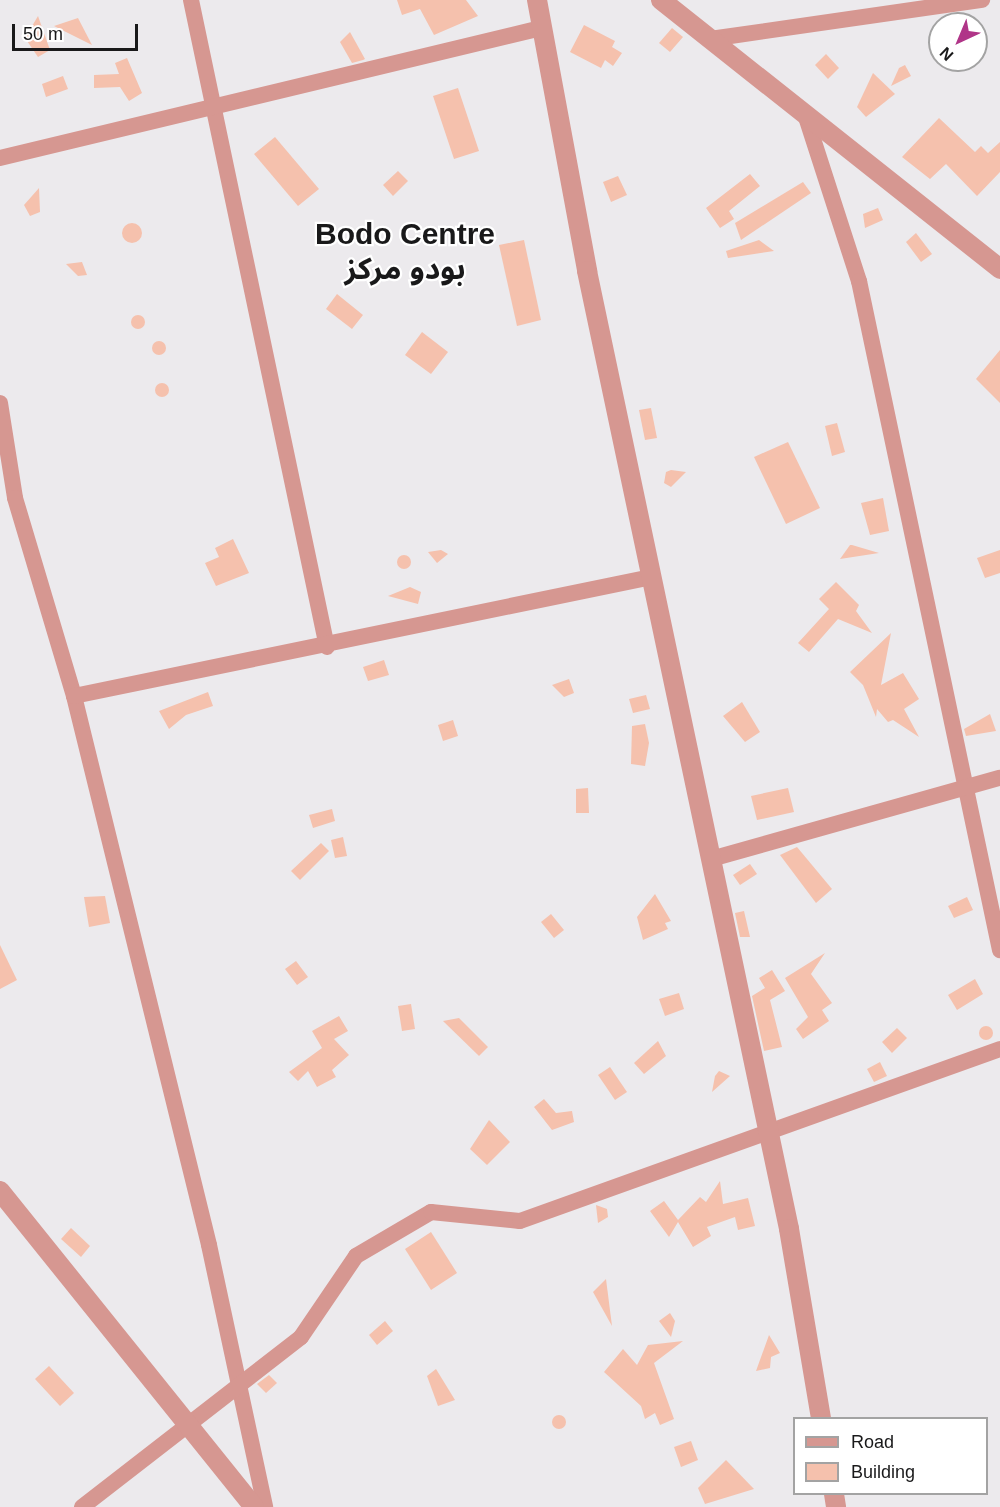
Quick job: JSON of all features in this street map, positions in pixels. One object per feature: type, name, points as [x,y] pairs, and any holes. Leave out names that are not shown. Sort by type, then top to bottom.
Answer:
[{"type":"street","points":[[191,0],[216,105],[327,647]]},
{"type":"street","points":[[537,0],[651,576],[768,1130],[821,1417]]},
{"type":"street","points":[[661,0],[1000,268]]},
{"type":"street","points":[[710,39],[982,0]]},
{"type":"street","points":[[0,158],[541,28]]},
{"type":"street","points":[[805,114],[859,281],[1000,950]]},
{"type":"street","points":[[0,403],[15,498],[74,696],[239,1385],[265,1507]]},
{"type":"street","points":[[74,696],[327,647],[651,576]]},
{"type":"street","points":[[711,859],[1000,778]]},
{"type":"street","points":[[82,1507],[301,1337],[356,1257],[431,1212],[520,1221],[768,1130],[1000,1049]]},
{"type":"street","points":[[0,1191],[189,1423],[254,1507]]},
{"type":"building","points":[[397,0],[466,0],[478,16],[434,35],[420,9],[402,15]]},
{"type":"building","points":[[38,16],[50,50],[38,57],[25,38]]},
{"type":"building","points":[[78,18],[92,45],[54,26]]},
{"type":"building","points":[[584,25],[615,41],[612,47],[622,53],[613,66],[605,60],[601,68],[570,52]]},
{"type":"building","points":[[672,28],[683,37],[670,52],[659,43]]},
{"type":"building","points":[[350,32],[365,59],[352,63],[340,42]]},
{"type":"building","points":[[826,54],[839,68],[828,79],[815,65]]},
{"type":"building","points":[[127,58],[142,93],[129,101],[120,87],[94,88],[94,75],[119,74],[115,63]]},
{"type":"building","points":[[905,65],[911,76],[891,86],[899,68]]},
{"type":"building","points":[[873,73],[895,94],[866,117],[857,107]]},
{"type":"building","points":[[63,76],[68,89],[46,97],[42,84]]},
{"type":"building","points":[[458,88],[479,151],[454,159],[433,96]]},
{"type":"building","points":[[939,118],[975,152],[981,146],[988,153],[1000,142],[1000,172],[977,196],[946,164],[930,179],[902,157]]},
{"type":"building","points":[[275,137],[319,189],[298,206],[254,154]]},
{"type":"building","points":[[398,171],[408,181],[393,196],[383,185]]},
{"type":"building","points":[[750,174],[760,186],[729,211],[734,219],[720,228],[706,208]]},
{"type":"building","points":[[618,176],[627,195],[611,202],[603,182]]},
{"type":"building","points":[[803,182],[811,193],[741,240],[735,223]]},
{"type":"building","points":[[39,188],[40,212],[30,216],[24,205]]},
{"type":"building","points":[[878,208],[883,220],[865,228],[863,214]]},
{"type":"building","points":[[128,223],[136,223],[142,229],[142,237],[136,243],[128,243],[122,237],[122,229]]},
{"type":"building","points":[[916,233],[932,254],[921,262],[906,242]]},
{"type":"building","points":[[524,240],[541,320],[517,326],[499,245]]},
{"type":"building","points":[[759,240],[774,251],[728,258],[726,251]]},
{"type":"building","points":[[82,262],[87,275],[78,276],[66,264]]},
{"type":"building","points":[[337,294],[363,315],[352,329],[326,309]]},
{"type":"building","points":[[138,315],[143,317],[145,322],[143,327],[138,329],[133,327],[131,322],[133,317]]},
{"type":"building","points":[[422,332],[448,352],[431,374],[405,355]]},
{"type":"building","points":[[156,341],[162,341],[166,348],[162,355],[156,355],[152,351],[152,345]]},
{"type":"building","points":[[1000,350],[1000,403],[976,379]]},
{"type":"building","points":[[159,383],[165,383],[169,390],[165,397],[159,397],[155,393],[155,387]]},
{"type":"building","points":[[651,408],[657,438],[645,440],[639,410]]},
{"type":"building","points":[[837,423],[845,452],[832,456],[825,426]]},
{"type":"building","points":[[788,442],[820,508],[786,524],[754,457]]},
{"type":"building","points":[[671,470],[686,472],[671,487],[664,483],[666,472]]},
{"type":"building","points":[[883,498],[889,531],[870,535],[861,503]]},
{"type":"building","points":[[233,539],[249,573],[216,586],[205,563],[219,557],[215,548]]},
{"type":"building","points":[[852,545],[879,553],[840,559]]},
{"type":"building","points":[[441,550],[448,554],[437,563],[428,552]]},
{"type":"building","points":[[1000,550],[1000,573],[985,578],[977,558]]},
{"type":"building","points":[[401,555],[407,555],[411,562],[407,569],[401,569],[397,565],[397,559]]},
{"type":"building","points":[[836,582],[859,605],[856,611],[872,633],[838,619],[809,652],[798,643],[829,609],[819,599]]},
{"type":"building","points":[[410,587],[421,592],[418,604],[388,596]]},
{"type":"building","points":[[891,633],[881,685],[903,673],[919,699],[904,709],[919,737],[893,720],[888,722],[877,709],[876,717],[863,685],[850,672]]},
{"type":"building","points":[[384,660],[389,675],[368,681],[363,667]]},
{"type":"building","points":[[569,679],[574,693],[564,697],[552,685]]},
{"type":"building","points":[[208,692],[213,706],[186,715],[169,729],[159,711]]},
{"type":"building","points":[[646,695],[650,709],[633,713],[629,699]]},
{"type":"building","points":[[742,702],[760,732],[745,742],[723,716]]},
{"type":"building","points":[[990,714],[996,731],[966,736],[964,729]]},
{"type":"building","points":[[453,720],[458,736],[443,741],[438,725]]},
{"type":"building","points":[[645,724],[649,743],[645,766],[631,764],[632,726]]},
{"type":"building","points":[[588,788],[589,813],[576,813],[576,789]]},
{"type":"building","points":[[788,788],[794,812],[757,820],[751,796]]},
{"type":"building","points":[[332,809],[335,821],[313,828],[309,815]]},
{"type":"building","points":[[343,837],[347,856],[335,858],[331,840]]},
{"type":"building","points":[[321,843],[329,851],[300,880],[291,871]]},
{"type":"building","points":[[797,847],[832,889],[816,903],[780,855]]},
{"type":"building","points":[[750,864],[757,874],[740,885],[733,875]]},
{"type":"building","points":[[655,894],[671,921],[665,923],[668,929],[643,940],[637,917]]},
{"type":"building","points":[[105,896],[110,923],[89,927],[84,897]]},
{"type":"building","points":[[967,897],[973,910],[954,918],[948,906]]},
{"type":"building","points":[[744,911],[750,937],[740,937],[735,913]]},
{"type":"building","points":[[551,914],[564,930],[554,938],[541,922]]},
{"type":"building","points":[[0,945],[17,980],[0,989]]},
{"type":"building","points":[[825,953],[811,974],[832,1003],[822,1010],[829,1021],[803,1039],[796,1029],[808,1017],[785,978]]},
{"type":"building","points":[[296,961],[308,977],[297,985],[285,969]]},
{"type":"building","points":[[772,970],[785,991],[770,1000],[782,1047],[764,1051],[752,996],[765,988],[759,978]]},
{"type":"building","points":[[975,979],[983,994],[957,1010],[948,995]]},
{"type":"building","points":[[679,993],[684,1009],[665,1016],[659,999]]},
{"type":"building","points":[[411,1004],[415,1029],[402,1031],[398,1006]]},
{"type":"building","points":[[339,1016],[348,1031],[334,1039],[349,1055],[332,1070],[336,1077],[317,1087],[308,1071],[298,1081],[289,1072],[322,1048],[312,1031]]},
{"type":"building","points":[[459,1018],[488,1047],[479,1056],[443,1021]]},
{"type":"building","points":[[983,1026],[989,1026],[993,1033],[989,1040],[983,1040],[979,1036],[979,1030]]},
{"type":"building","points":[[897,1028],[907,1038],[892,1053],[882,1042]]},
{"type":"building","points":[[658,1041],[666,1056],[644,1074],[634,1063]]},
{"type":"building","points":[[880,1062],[887,1076],[874,1082],[867,1069]]},
{"type":"building","points":[[610,1067],[627,1092],[615,1100],[598,1075]]},
{"type":"building","points":[[719,1071],[730,1076],[712,1092],[715,1076]]},
{"type":"building","points":[[544,1099],[556,1113],[572,1111],[574,1122],[552,1130],[534,1107]]},
{"type":"building","points":[[489,1120],[510,1142],[487,1165],[470,1149]]},
{"type":"building","points":[[720,1181],[723,1204],[748,1198],[755,1226],[738,1230],[735,1217],[707,1227],[711,1236],[693,1247],[678,1222],[669,1237],[650,1211],[664,1201],[678,1220],[700,1197],[706,1202]]},
{"type":"building","points":[[596,1205],[607,1209],[608,1217],[598,1223]]},
{"type":"building","points":[[71,1228],[90,1246],[81,1257],[61,1239]]},
{"type":"building","points":[[431,1232],[457,1273],[431,1290],[405,1249]]},
{"type":"building","points":[[606,1279],[612,1326],[593,1292]]},
{"type":"building","points":[[670,1313],[675,1321],[671,1337],[659,1321]]},
{"type":"building","points":[[385,1321],[393,1331],[377,1345],[369,1335]]},
{"type":"building","points":[[769,1335],[780,1353],[771,1357],[770,1368],[756,1371]]},
{"type":"building","points":[[683,1341],[654,1363],[674,1419],[660,1425],[655,1413],[645,1419],[641,1406],[604,1372],[623,1349],[637,1365],[648,1345]]},
{"type":"building","points":[[49,1366],[74,1393],[60,1406],[35,1379]]},
{"type":"building","points":[[436,1369],[455,1400],[438,1406],[427,1376]]},
{"type":"building","points":[[269,1375],[277,1383],[266,1393],[257,1384]]},
{"type":"building","points":[[559,1415],[564,1417],[566,1422],[564,1427],[559,1429],[554,1427],[552,1422],[554,1417]]},
{"type":"building","points":[[691,1441],[698,1460],[681,1467],[674,1447]]},
{"type":"building","points":[[726,1460],[754,1489],[705,1504],[698,1488]]},
{"type":"district","name":"Bodo Centre بودو مركز","points":[[405,251]]}]
